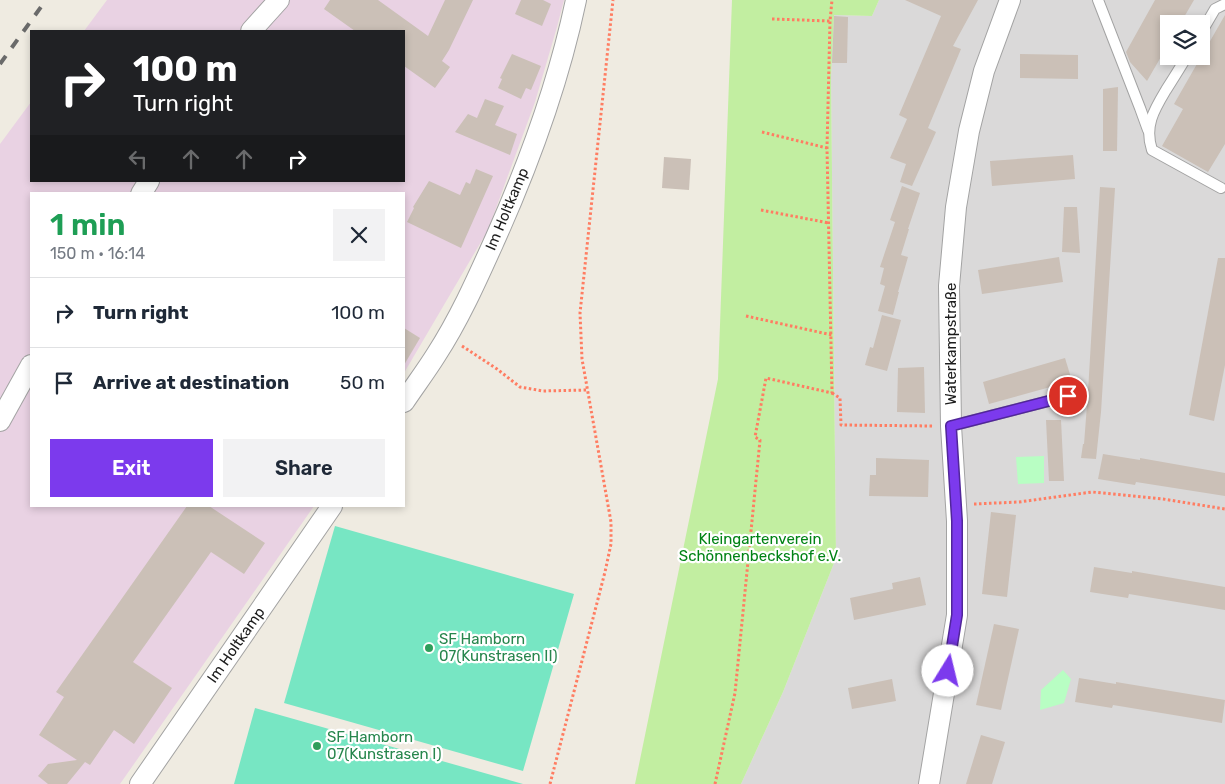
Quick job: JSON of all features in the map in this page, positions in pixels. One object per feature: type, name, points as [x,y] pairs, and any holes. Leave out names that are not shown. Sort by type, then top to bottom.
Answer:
[{"type":"street","points":[[252,30],[279,0]]},
{"type":"street","name":"Im Holtkamp","points":[[405,401],[436,355],[472,290],[515,194],[541,123],[569,34],[576,0]]},
{"type":"street","name":"Waterkampstraße","points":[[929,784],[957,615],[956,505],[951,426],[949,286],[956,207],[969,131],[984,71],[1010,0]]},
{"type":"street","points":[[0,421],[30,367]]},
{"type":"street","name":"Im Holtkamp","points":[[140,784],[331,507]]},
{"type":"lane","points":[[1098,0],[1140,108],[1152,150],[1220,188]]},
{"type":"lane","points":[[1210,17],[1215,9],[1225,4]]},
{"type":"lane","points":[[1148,132],[1152,113],[1181,65]]},
{"type":"lane","points":[[951,426],[1068,396]]},
{"type":"path","points":[[550,784],[611,544],[611,522],[582,359],[580,313],[613,0]]},
{"type":"path","points":[[832,0],[827,148],[832,393]]},
{"type":"path","points":[[772,18],[830,21]]},
{"type":"path","points":[[762,132],[827,148]]},
{"type":"path","points":[[761,210],[829,223]]},
{"type":"path","points":[[746,316],[832,335]]},
{"type":"path","points":[[447,336],[497,368],[520,387],[543,391],[587,390]]},
{"type":"path","points":[[715,784],[736,693],[760,440],[755,437],[766,378],[832,393],[840,398],[840,425],[951,426]]},
{"type":"path","points":[[956,505],[1019,502],[1092,492],[1163,499],[1225,509]]},
{"type":"shaded area","points":[[107,0],[564,0],[535,102],[488,230],[405,371],[405,192],[30,192],[30,507],[313,507],[120,784],[0,784],[0,144],[30,103],[30,182],[405,182],[405,30],[85,30]]},
{"type":"shaded area","points":[[879,0],[1225,0],[1225,784],[741,784],[783,692],[836,558],[831,77],[834,15],[872,16]]},
{"type":"green space","name":"Kleingartenverein Schönnenbeckshof e.V.","points":[[732,0],[879,0],[872,16],[834,15],[831,77],[836,558],[783,692],[741,784],[635,784],[718,379]]},
{"type":"green space","points":[[1044,456],[1044,483],[1018,484],[1016,457]]},
{"type":"green space","name":"SF Hamborn 07(Kunstrasen II)","points":[[335,526],[574,594],[523,771],[284,703]]},
{"type":"green space","points":[[1063,670],[1071,679],[1064,703],[1040,710],[1041,690]]},
{"type":"green space","name":"SF Hamborn 07(Kunstrasen I)","points":[[255,708],[523,784],[234,784]]},
{"type":"building","points":[[330,0],[378,0],[428,36],[445,0],[473,0],[442,61],[450,67],[435,88],[405,67],[405,30],[354,30],[324,9]]},
{"type":"building","points":[[521,0],[543,0],[551,4],[542,26],[515,14]]},
{"type":"building","points":[[905,0],[978,0],[953,46],[961,49],[928,128],[936,132],[912,186],[900,182],[906,164],[890,158],[907,119],[899,115],[941,16]]},
{"type":"building","points":[[1155,0],[1194,0],[1185,15],[1160,15],[1160,59],[1147,81],[1130,62],[1126,52]]},
{"type":"building","points":[[1225,15],[1225,144],[1208,172],[1162,146],[1183,109],[1174,104],[1196,65],[1210,65],[1210,41]]},
{"type":"building","points":[[834,16],[848,17],[847,63],[832,63]]},
{"type":"building","points":[[512,54],[541,66],[531,90],[526,88],[521,99],[498,88],[502,79],[500,78]]},
{"type":"building","points":[[1020,54],[1078,55],[1078,79],[1020,78]]},
{"type":"building","points":[[1118,87],[1117,151],[1103,151],[1103,89]]},
{"type":"building","points":[[485,99],[504,106],[495,125],[517,134],[510,155],[455,132],[468,114],[477,118]]},
{"type":"building","points":[[1073,155],[1075,179],[992,186],[990,161]]},
{"type":"building","points":[[664,157],[691,159],[689,190],[662,188]]},
{"type":"building","points":[[476,169],[493,176],[461,248],[407,222],[413,207],[429,181],[460,195],[466,182],[470,184]]},
{"type":"building","points":[[902,186],[920,193],[901,255],[908,257],[893,315],[878,311],[885,286],[880,284],[884,268],[880,267],[895,222],[890,220]]},
{"type":"building","points":[[1100,187],[1115,188],[1101,412],[1096,459],[1081,458],[1084,444],[1088,392]]},
{"type":"building","points":[[1064,207],[1077,207],[1080,253],[1062,252]]},
{"type":"building","points":[[1059,257],[1063,282],[982,294],[978,270]]},
{"type":"building","points":[[1218,258],[1225,258],[1225,365],[1214,421],[1189,415]]},
{"type":"building","points":[[882,315],[901,320],[887,371],[865,365],[870,347],[873,348]]},
{"type":"building","points":[[405,329],[420,338],[405,363]]},
{"type":"building","points":[[1065,358],[1072,381],[989,404],[983,382]]},
{"type":"building","points":[[924,367],[925,413],[897,412],[898,368]]},
{"type":"building","points":[[1046,420],[1061,420],[1064,481],[1049,481]]},
{"type":"building","points":[[1103,454],[1140,460],[1140,458],[1225,473],[1225,496],[1136,482],[1135,485],[1098,479]]},
{"type":"building","points":[[876,458],[929,460],[928,497],[869,496],[870,475],[876,475]]},
{"type":"building","points":[[186,507],[211,507],[265,543],[244,574],[211,552],[133,662],[172,688],[134,744],[114,730],[90,765],[85,762],[67,784],[48,784],[38,776],[48,764],[77,760],[39,735],[64,697],[56,692]]},
{"type":"building","points":[[991,512],[1016,515],[1007,597],[982,594]]},
{"type":"building","points":[[1094,567],[1132,573],[1132,571],[1225,587],[1225,610],[1129,594],[1128,598],[1090,592]]},
{"type":"building","points":[[920,577],[926,605],[854,620],[850,598],[893,589],[892,583]]},
{"type":"building","points":[[994,624],[1019,629],[1001,710],[976,705]]},
{"type":"building","points":[[1079,678],[1116,684],[1116,682],[1225,700],[1222,723],[1113,705],[1112,708],[1075,702]]},
{"type":"building","points":[[892,679],[896,701],[852,709],[848,688]]},
{"type":"building","points":[[981,735],[1005,742],[992,784],[966,784]]},
{"type":"railway","points":[[0,64],[46,0]]},
{"type":"place","name":"SF Hamborn 07(Kunstrasen II)","points":[[429,648]]},
{"type":"place","name":"SF Hamborn 07(Kunstrasen I)","points":[[317,746]]},
{"type":"route","points":[[948,671],[957,615],[957,521],[951,426],[1068,396]]}]
